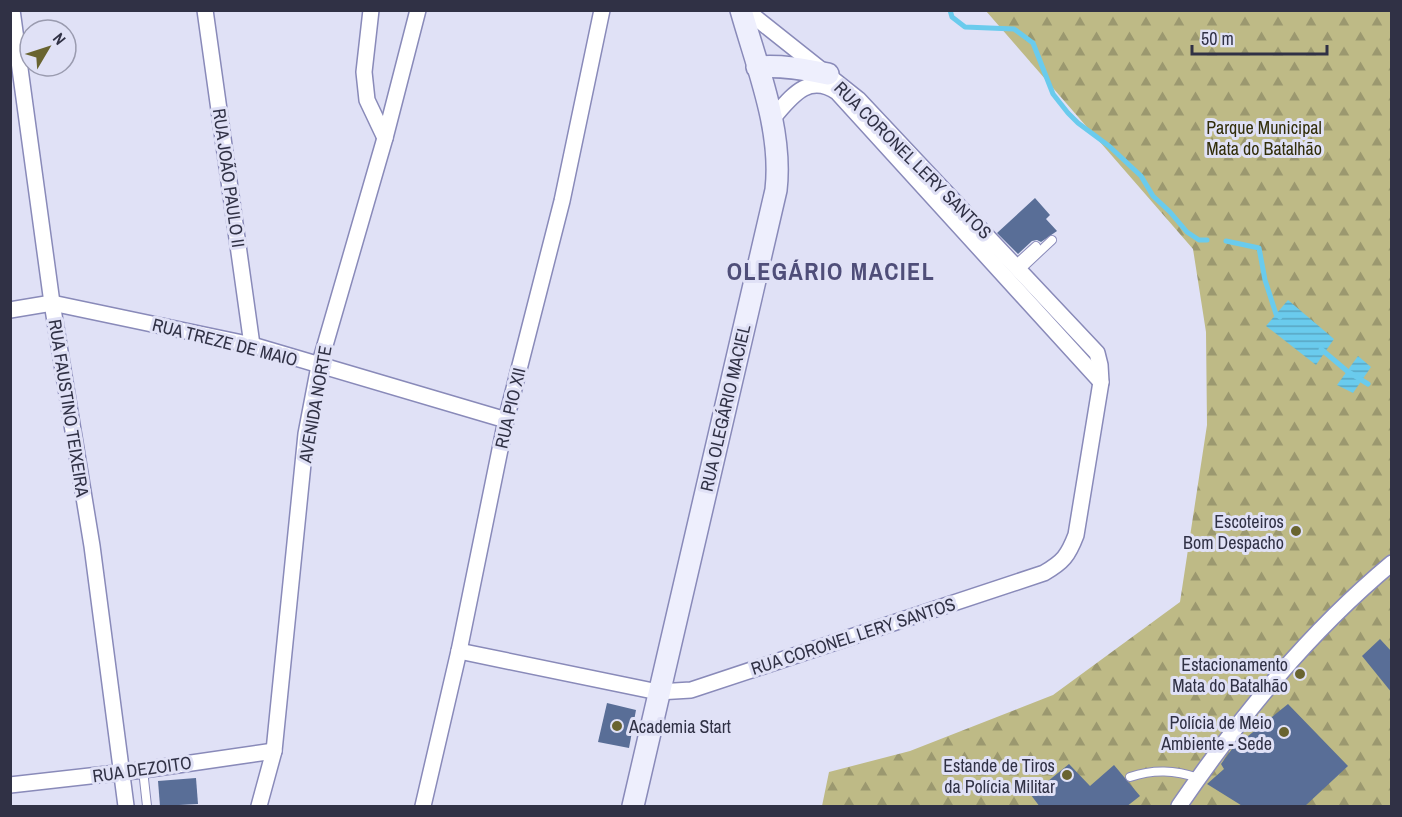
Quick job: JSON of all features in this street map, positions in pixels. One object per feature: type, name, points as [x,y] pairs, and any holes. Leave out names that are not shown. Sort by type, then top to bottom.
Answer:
[{"type":"street","name":"RUA FAUSTINO TEIXEIRA","points":[[12,10],[52,303],[92,546],[126,807]]},
{"type":"street","name":"RUA JOÃO PAULO II","points":[[205,10],[252,345]]},
{"type":"street","points":[[370,10],[364,72],[367,100],[385,138]]},
{"type":"street","name":"AVENIDA NORTE","points":[[259,807],[274,751],[306,434],[319,366],[385,138],[418,10]]},
{"type":"street","name":"RUA PIO XII","points":[[423,807],[459,651],[506,420],[562,201],[602,10]]},
{"type":"street","name":"RUA OLEGÁRIO MACIEL","points":[[633,807],[776,190],[778,175],[772,119],[741,10]]},
{"type":"street","name":"RUA CORONEL LERY SANTOS","points":[[459,651],[658,692],[691,690],[1044,573],[1059,564],[1069,553],[1076,535],[1101,382],[1097,353],[887,128],[746,10]]},
{"type":"street","points":[[757,67],[800,68],[834,84]]},
{"type":"street","points":[[772,119],[803,88],[816,84],[834,84]]},
{"type":"street","name":"RUA CORONEL LERY SANTOS","points":[[834,84],[1101,382]]},
{"type":"street","name":"RUA TREZE DE MAIO","points":[[10,310],[52,303],[252,345],[506,420]]},
{"type":"street","points":[[1179,807],[1224,741],[1299,651],[1367,584],[1392,563]]},
{"type":"street","name":"RUA DEZOITO","points":[[10,785],[142,770],[274,751]]},
{"type":"lane","points":[[1018,267],[1052,240]]},
{"type":"lane","points":[[1018,267],[1035,246]]},
{"type":"lane","points":[[142,770],[147,807]]},
{"type":"lane","points":[[1130,777],[1156,770],[1184,773],[1199,778]]},
{"type":"green space","name":"Parque Municipal Mata do Batalhão","points":[[986,11],[1391,11],[1391,806],[822,806],[829,772],[910,751],[1053,695],[1180,602],[1207,425],[1206,332],[1193,249]]},
{"type":"water","points":[[1288,300],[1334,339],[1316,365],[1266,326]]},
{"type":"water","points":[[1358,356],[1371,367],[1353,393],[1337,385]]},
{"type":"building","points":[[1035,198],[1050,215],[1046,219],[1057,231],[1041,242],[1032,241],[1018,254],[997,233]]},
{"type":"building","points":[[1380,639],[1392,652],[1392,693],[1362,656]]},
{"type":"building","name":"Academia Start","points":[[607,703],[636,710],[629,748],[598,742]]},
{"type":"building","name":"Polícia de Meio Ambiente - Sede","points":[[1288,704],[1348,766],[1304,807],[1244,807],[1207,784],[1224,769],[1221,764],[1232,749]]},
{"type":"building","name":"Estande de Tiros da Polícia Militar","points":[[1069,764],[1090,786],[1114,765],[1140,796],[1126,807],[1040,807],[1031,795]]},
{"type":"building","points":[[196,778],[198,804],[160,806],[158,781]]},
{"type":"waterway","points":[[950,10],[952,17],[965,27],[1014,29],[1033,43],[1053,94],[1068,113],[1109,146],[1141,176],[1153,196],[1187,232],[1199,240],[1207,240]]},
{"type":"waterway","points":[[1226,241],[1259,248],[1265,280],[1276,314],[1280,317]]},
{"type":"waterway","points":[[1321,349],[1347,371],[1368,384]]},
{"type":"place","name":"Escoteiros Bom Despacho","points":[[1296,531]]},
{"type":"place","name":"Estacionamento Mata do Batalhão","points":[[1300,674]]},
{"type":"place","name":"Academia Start","points":[[617,726]]},
{"type":"place","name":"Polícia de Meio Ambiente - Sede","points":[[1284,732]]},
{"type":"place","name":"Estande de Tiros da Polícia Militar","points":[[1067,775]]},
{"type":"district","name":"OLEGÁRIO MACIEL","points":[[831,271]]}]
